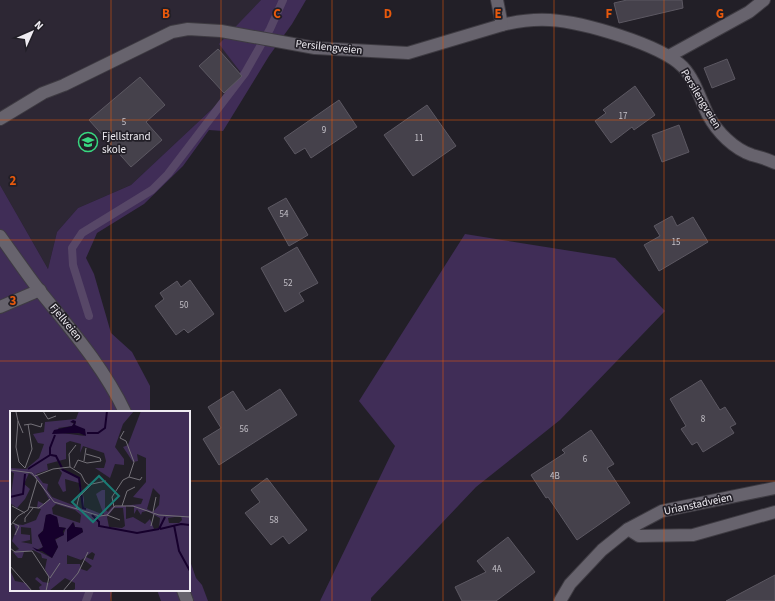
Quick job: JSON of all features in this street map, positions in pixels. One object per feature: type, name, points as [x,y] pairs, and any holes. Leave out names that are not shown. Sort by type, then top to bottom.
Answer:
[{"type":"street","points":[[496,0],[502,25]]},
{"type":"street","points":[[669,56],[749,12],[764,0]]},
{"type":"street","name":"Persilengveien","points":[[0,119],[43,92],[64,85],[172,32],[200,29],[315,48],[408,53],[502,25],[525,20],[551,20],[582,25],[619,36],[669,56],[684,68],[695,86],[709,116],[721,133],[740,150],[775,163]]},
{"type":"street","name":"Fjellveien","points":[[0,236],[103,371],[124,411]]},
{"type":"street","points":[[0,307],[40,290]]},
{"type":"street","name":"Urianstadveien","points":[[560,601],[570,584],[602,550],[628,529],[662,511],[775,488]]},
{"type":"street","points":[[628,529],[639,536],[693,535],[775,512]]},
{"type":"street","points":[[183,591],[187,601]]},
{"type":"shaded area","name":"Fjellstrand skole","points":[[0,0],[261,0],[220,44],[245,78],[131,185],[78,208],[57,232],[48,269],[0,185]]},
{"type":"shaded area","points":[[261,0],[306,0],[292,24],[269,56],[223,131],[209,130],[183,166],[144,204],[97,233],[86,258],[94,274],[111,333],[132,352],[150,386],[150,411],[10,411],[10,591],[112,591],[110,601],[0,601],[0,185],[48,269],[57,232],[78,208],[131,185],[245,78],[219,44]]},
{"type":"shaded area","points":[[465,234],[615,258],[665,311],[560,420],[476,487],[371,598],[371,601],[320,601],[395,446],[359,401]]},
{"type":"shaded area","points":[[190,561],[196,578],[202,585],[208,601],[161,601],[157,591],[190,591]]},
{"type":"building","points":[[627,0],[682,0],[683,8],[619,23],[614,3]]},
{"type":"building","points":[[218,49],[242,76],[224,93],[199,66]]},
{"type":"building","points":[[727,59],[735,79],[712,88],[704,68]]},
{"type":"building","points":[[140,77],[165,105],[146,122],[162,140],[131,167],[89,120]]},
{"type":"building","points":[[635,86],[655,115],[634,130],[632,127],[611,143],[595,121],[606,113],[603,110]]},
{"type":"building","points":[[339,100],[357,127],[311,158],[305,148],[295,154],[284,138]]},
{"type":"building","points":[[427,105],[456,146],[413,176],[384,135]]},
{"type":"building","points":[[679,125],[689,152],[662,162],[652,135]]},
{"type":"building","points":[[286,198],[308,235],[289,246],[268,208]]},
{"type":"building","points":[[672,216],[677,226],[693,217],[708,242],[659,271],[644,245],[660,236],[654,226]]},
{"type":"building","points":[[297,247],[318,283],[299,293],[304,301],[285,312],[261,268]]},
{"type":"building","points":[[190,280],[214,314],[188,333],[184,329],[176,335],[155,306],[164,299],[160,293],[177,281],[181,287]]},
{"type":"building","points":[[701,380],[720,410],[725,407],[736,424],[730,427],[734,433],[703,452],[697,442],[692,445],[681,429],[686,426],[670,399]]},
{"type":"building","points":[[280,389],[297,415],[219,465],[203,439],[221,428],[208,407],[233,391],[246,411]]},
{"type":"building","points":[[591,430],[614,464],[607,468],[630,503],[577,540],[531,475],[565,453],[562,450]]},
{"type":"building","points":[[267,478],[307,530],[289,544],[283,536],[271,545],[245,513],[260,502],[251,490]]},
{"type":"building","points":[[508,537],[535,572],[496,601],[462,601],[455,587],[486,572],[477,561]]},
{"type":"building","points":[[775,575],[775,601],[726,601]]},
{"type":"waterway","points":[[89,316],[73,265],[72,248],[82,233],[152,190],[168,174],[245,73],[270,29],[283,0]]},
{"type":"waterway","points":[[86,601],[90,591]]},
{"type":"place","name":"Fjellstrand skole","points":[[88,142]]}]
